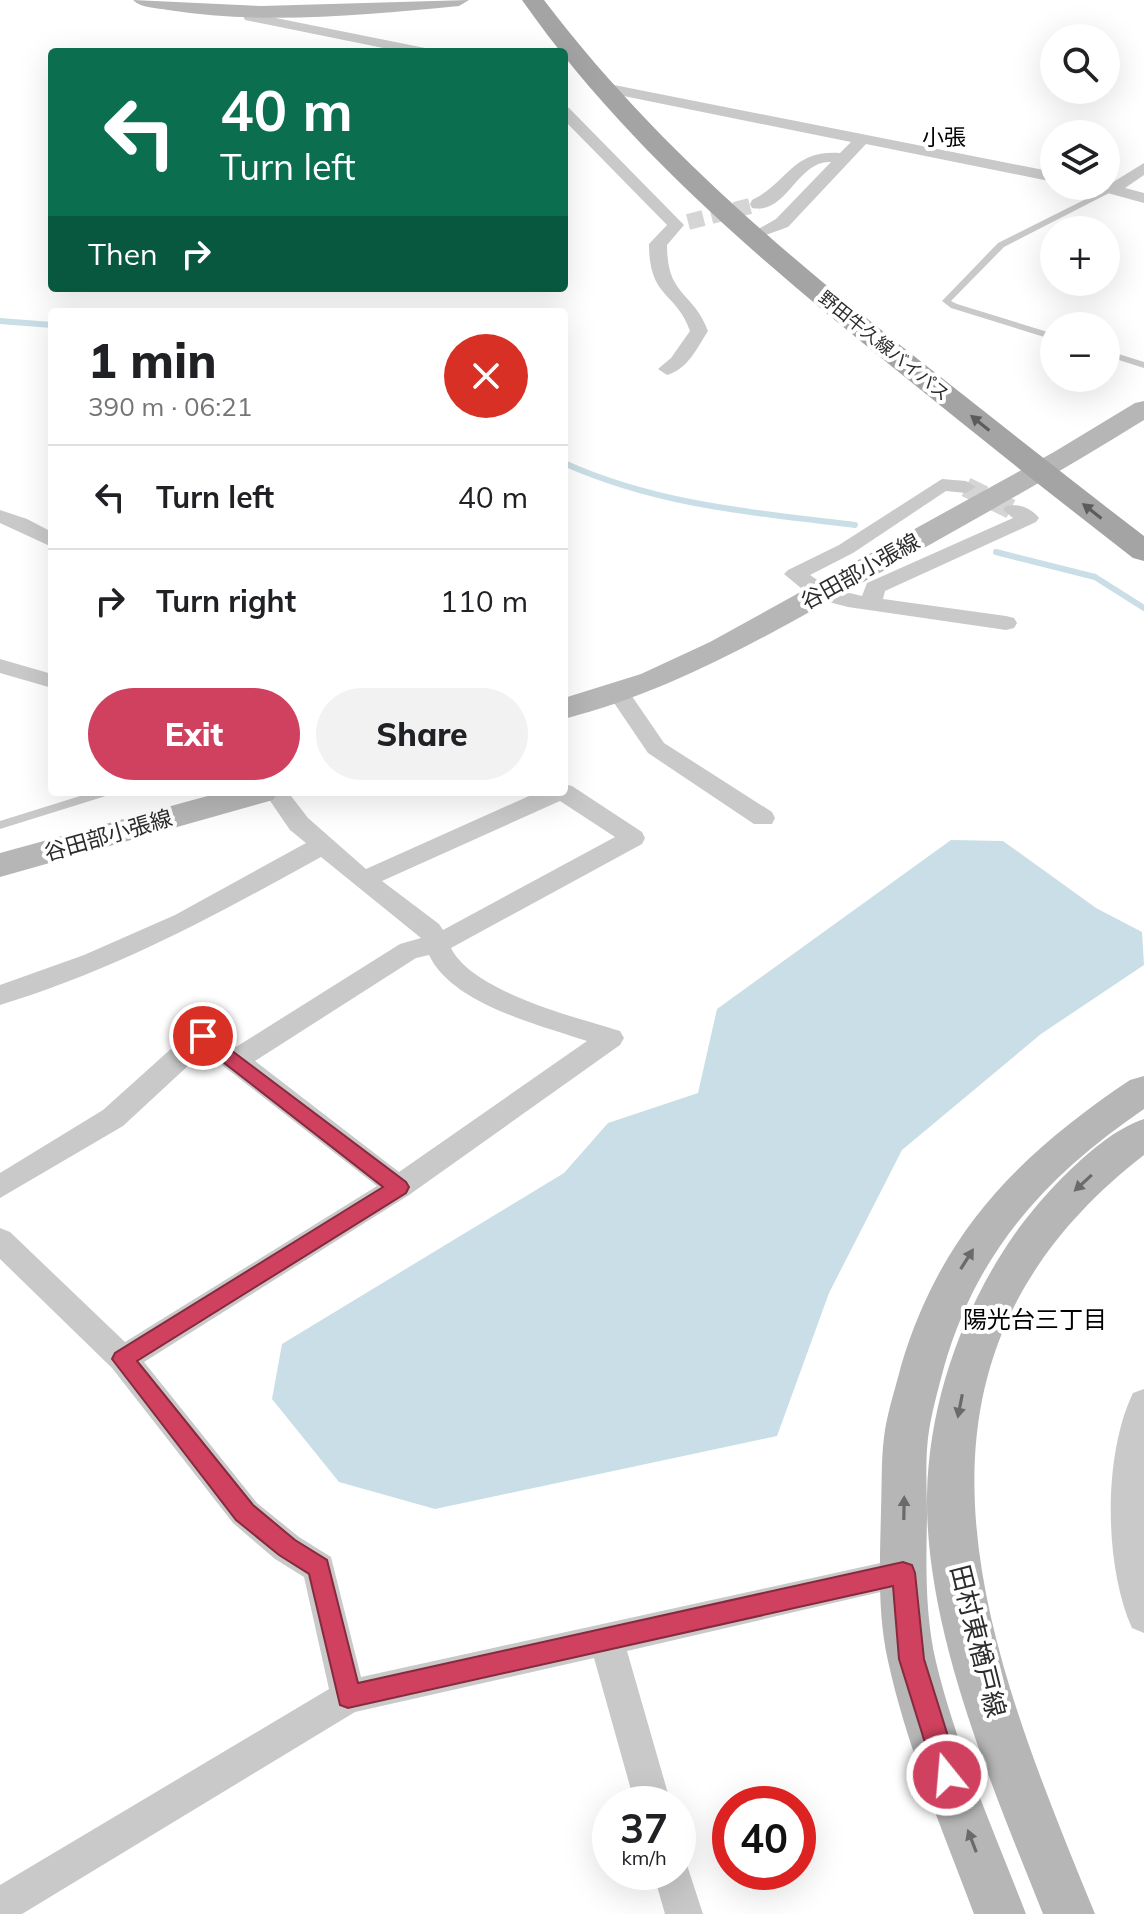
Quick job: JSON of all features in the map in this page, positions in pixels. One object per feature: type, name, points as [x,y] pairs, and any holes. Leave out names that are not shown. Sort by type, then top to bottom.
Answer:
[{"type":"main road","name":"野田牛久線バイパス","points":[[533,0],[599,87],[706,198],[787,268],[1052,465],[1144,519]]},
{"type":"main road","name":"野田牛久線バイパス","points":[[638,126],[760,217],[1052,465],[1144,551]]},
{"type":"street","points":[[143,0],[248,11],[334,11],[459,0]]},
{"type":"street","points":[[248,11],[250,17],[405,48]]},
{"type":"street","points":[[599,87],[1040,174]]},
{"type":"street","points":[[568,115],[682,223],[658,244],[659,268],[666,287],[695,316],[699,331],[678,362],[667,369]]},
{"type":"street","points":[[844,158],[828,156],[796,167],[780,195],[760,217],[782,223],[844,158],[861,140]]},
{"type":"street","points":[[1120,180],[1144,168]]},
{"type":"street","points":[[1120,191],[1144,198]]},
{"type":"street","name":"谷田部小張線","points":[[568,708],[619,694],[689,666],[1052,465],[1144,409]]},
{"type":"street","points":[[966,487],[942,485],[846,549],[795,574],[821,593],[871,604],[1006,623]]},
{"type":"street","points":[[871,604],[875,588],[1029,518],[1013,510]]},
{"type":"street","points":[[0,541],[10,519],[48,539]]},
{"type":"street","points":[[0,666],[48,680]]},
{"type":"street","points":[[619,694],[656,748],[763,818]]},
{"type":"street","name":"谷田部小張線","points":[[0,865],[247,796]]},
{"type":"street","points":[[123,1359],[399,1187],[610,1038],[507,1005],[447,966],[430,930],[363,880],[299,824],[279,796]]},
{"type":"street","points":[[363,880],[552,796]]},
{"type":"street","points":[[235,1061],[409,950],[438,944],[633,838],[567,796]]},
{"type":"street","points":[[0,995],[95,963],[244,890],[323,845]]},
{"type":"street","points":[[0,1187],[113,1118],[203,1036],[399,1187]]},
{"type":"street","points":[[1000,1914],[947,1775],[912,1659],[903,1573],[906,1436],[925,1355],[952,1283],[988,1226],[1043,1165],[1090,1125],[1144,1090]]},
{"type":"street","name":"田村東楢戸線","points":[[1069,1914],[1017,1783],[987,1690],[961,1590],[950,1502],[956,1429],[967,1371],[992,1306],[1022,1252],[1052,1213],[1085,1180],[1144,1134]]},
{"type":"street","points":[[0,1240],[123,1359],[245,1513],[287,1548],[319,1568],[348,1697]]},
{"type":"street","points":[[1144,1403],[1135,1436],[1128,1500],[1132,1580],[1144,1617]]},
{"type":"street","points":[[0,1906],[348,1697],[903,1573]]},
{"type":"street","points":[[606,1638],[648,1786]]},
{"type":"street","points":[[677,1890],[684,1914]]},
{"type":"lane","points":[[1040,333],[946,301],[1001,245],[1082,200]]},
{"type":"lane","points":[[1120,357],[1144,365]]},
{"type":"lane","points":[[0,825],[92,796]]},
{"type":"water","points":[[951,840],[1003,841],[1096,908],[1142,932],[1144,965],[1041,1034],[902,1150],[829,1293],[777,1436],[435,1509],[339,1482],[272,1399],[282,1344],[564,1173],[608,1123],[698,1093],[717,1009]]},
{"type":"waterway","points":[[0,321],[48,325]]},
{"type":"waterway","points":[[568,465],[635,489],[671,498],[855,525]]},
{"type":"waterway","points":[[996,552],[1095,577],[1144,608]]},
{"type":"tunnel","points":[[688,222],[758,204]]},
{"type":"tunnel","points":[[966,487],[1013,510]]},
{"type":"district","name":"小張","points":[[944,137]]},
{"type":"district","name":"陽光台三丁目","points":[[1035,1320]]},
{"type":"route","points":[[203,1036],[399,1187],[123,1359],[245,1513],[287,1548],[319,1568],[348,1697],[903,1573],[912,1659],[947,1775]]}]
